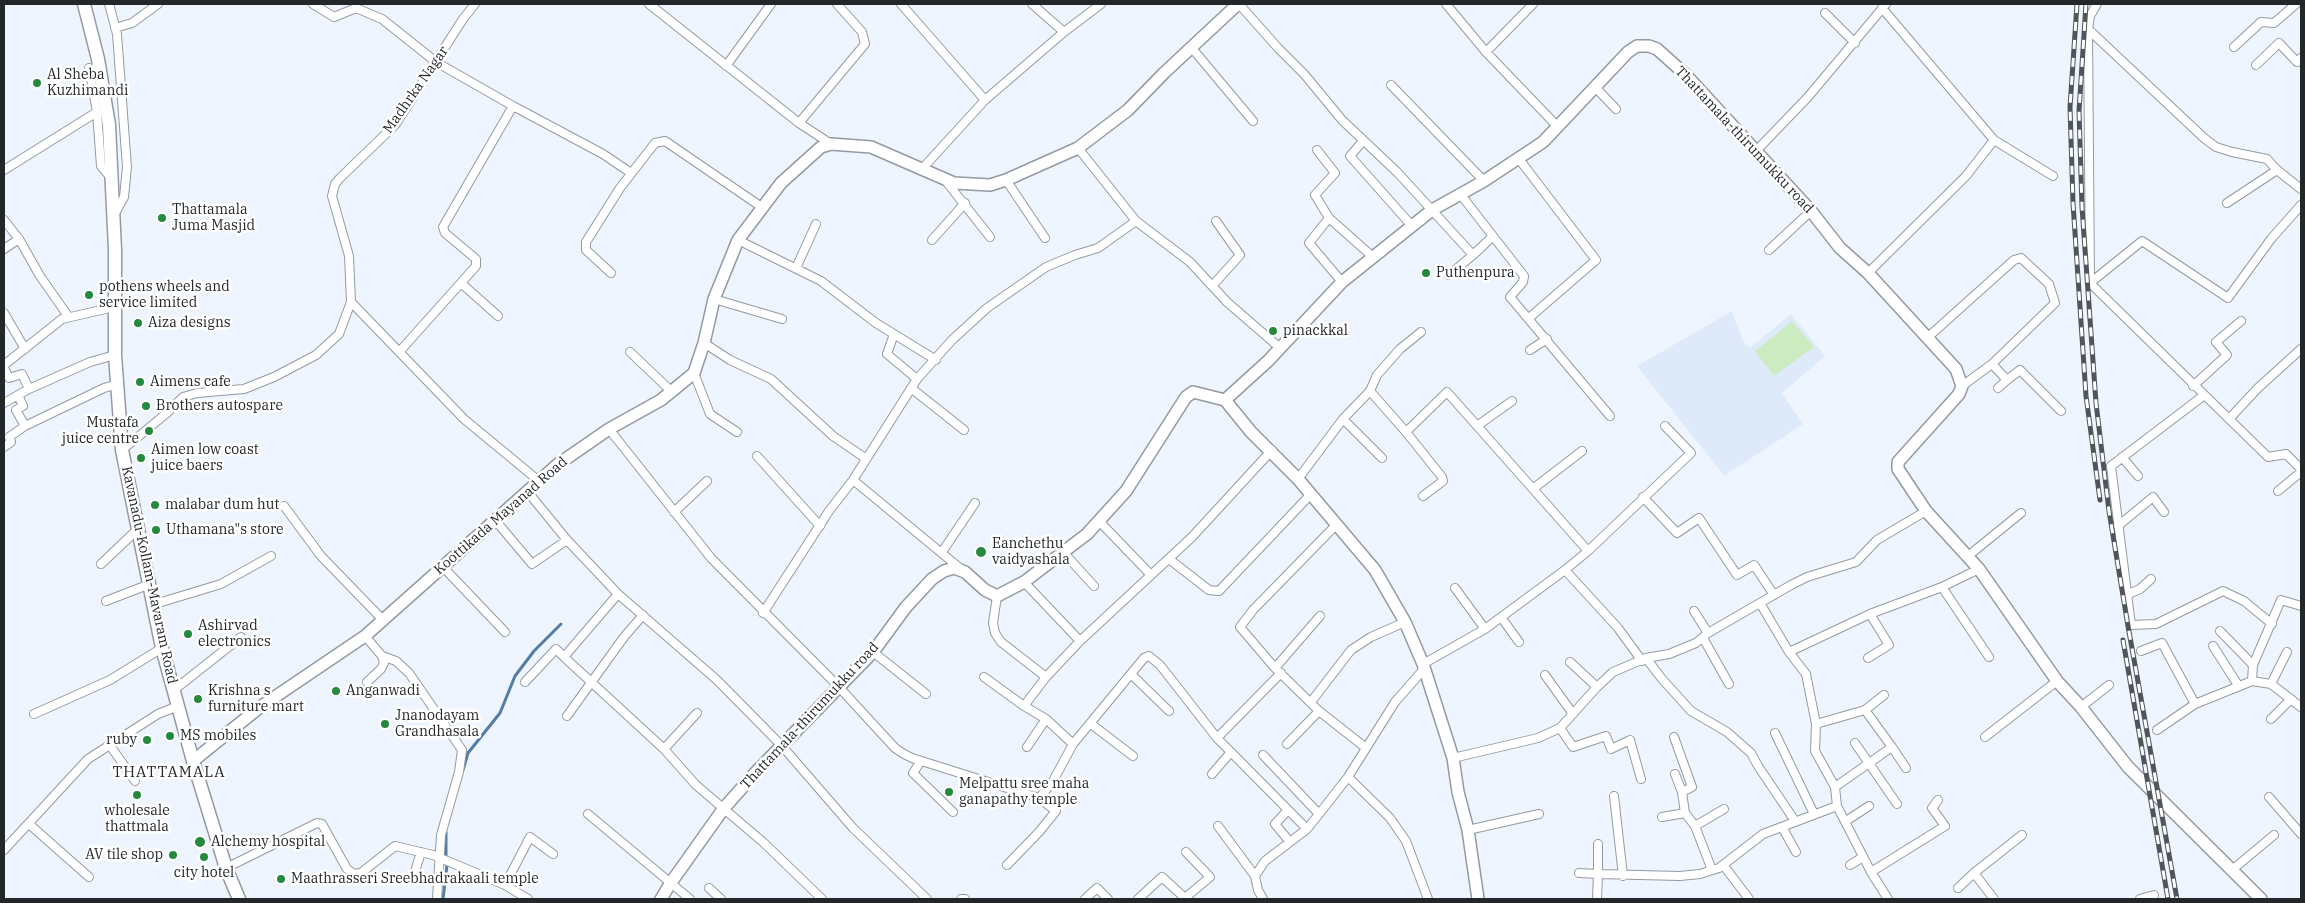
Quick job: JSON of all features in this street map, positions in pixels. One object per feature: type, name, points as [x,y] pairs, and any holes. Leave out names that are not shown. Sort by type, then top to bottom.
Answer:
[{"type":"main road","name":"Kavanadu-Kollam-Mavaram Road","points":[[84,4],[98,59],[109,125],[112,219],[115,250],[114,355],[118,384],[122,450],[162,648],[193,761],[226,868],[239,899]]},
{"type":"street","points":[[109,4],[115,28],[122,83],[127,167],[124,197],[112,219]]},
{"type":"street","points":[[115,28],[132,23],[158,4]]},
{"type":"street","points":[[313,4],[334,17],[356,8],[382,19],[436,62],[603,154],[631,173]]},
{"type":"street","name":"Madhrka Nagar","points":[[351,302],[350,256],[332,196],[335,184],[395,125],[463,19],[475,4]]},
{"type":"street","points":[[649,4],[799,123],[831,144]]},
{"type":"street","points":[[726,66],[770,4]]},
{"type":"street","points":[[799,123],[865,44],[862,32],[838,4]]},
{"type":"street","points":[[901,4],[985,100]]},
{"type":"street","points":[[1032,4],[1064,32]]},
{"type":"street","points":[[922,169],[985,100],[1064,32],[1101,4]]},
{"type":"street","points":[[737,432],[710,414],[694,372],[704,344],[714,299],[738,240],[781,183],[801,163],[821,147],[831,144],[871,147],[954,183],[990,185],[1006,180],[1078,148],[1128,110],[1191,47],[1239,4],[1363,141],[1398,172],[1473,255]]},
{"type":"street","points":[[1446,4],[1486,52],[1557,126]]},
{"type":"street","points":[[1486,52],[1533,4]]},
{"type":"street","points":[[2096,4],[2090,16],[2088,29],[2090,283],[2203,396],[2268,457],[2286,454],[2301,471],[2278,492]]},
{"type":"street","points":[[2234,47],[2261,22],[2274,23],[2296,4]]},
{"type":"street","points":[[1756,151],[1808,97],[1884,6],[1994,140],[2053,176]]},
{"type":"street","points":[[1825,13],[1855,43]]},
{"type":"street","points":[[2088,29],[2204,138],[2216,147],[2267,159],[2277,170],[2301,189]]},
{"type":"street","points":[[2256,65],[2279,42],[2297,62],[2301,58]]},
{"type":"street","name":"Thattamala-thirumukku road","points":[[1225,400],[1280,348],[1342,282],[1432,210],[1484,181],[1543,142],[1637,46],[1649,46],[1656,49],[1686,75],[1811,211],[1840,248],[1868,273],[1956,369],[1962,386]]},
{"type":"street","points":[[1191,47],[1253,121]]},
{"type":"street","points":[[89,68],[97,112],[101,166],[111,178]]},
{"type":"street","points":[[1391,85],[1484,181]]},
{"type":"street","points":[[1595,87],[1616,109]]},
{"type":"street","points":[[400,351],[476,266],[477,261],[445,233],[443,227],[513,106]]},
{"type":"street","points":[[4,170],[97,112]]},
{"type":"street","points":[[1868,273],[1966,176],[1994,140]]},
{"type":"street","points":[[611,273],[586,250],[585,246],[631,173],[655,143],[665,141],[763,208]]},
{"type":"street","points":[[1363,141],[1350,156],[1412,226]]},
{"type":"street","points":[[1078,148],[1136,221],[1190,262],[1227,302],[1280,348]]},
{"type":"street","points":[[1316,150],[1334,173],[1315,195],[1329,218],[1373,257]]},
{"type":"street","points":[[1519,159],[1596,260],[1529,318]]},
{"type":"street","points":[[2227,203],[2277,170]]},
{"type":"street","points":[[944,179],[965,203],[990,237]]},
{"type":"street","points":[[1006,180],[1045,238]]},
{"type":"street","points":[[1460,195],[1524,276],[1523,282],[1510,297],[1610,416]]},
{"type":"street","points":[[932,240],[965,203]]},
{"type":"street","points":[[2090,283],[2142,241],[2228,298],[2271,239],[2301,205]]},
{"type":"street","points":[[1769,250],[1811,211]]},
{"type":"street","points":[[1329,218],[1309,243],[1342,282]]},
{"type":"street","points":[[4,220],[19,239],[40,276],[68,316]]},
{"type":"street","points":[[763,612],[853,480],[865,458],[917,379],[952,340],[987,308],[1046,267],[1098,248],[1136,221]]},
{"type":"street","points":[[1213,285],[1240,255],[1216,221]]},
{"type":"street","points":[[796,268],[816,224]]},
{"type":"street","points":[[1449,275],[1492,237]]},
{"type":"street","points":[[4,249],[19,239]]},
{"type":"street","points":[[738,240],[821,281],[876,323],[936,360]]},
{"type":"street","points":[[1927,338],[2014,260],[2021,258],[2048,284],[2055,304],[1992,364],[1962,386],[1953,401],[1898,462],[1898,469],[1926,511],[1979,569],[2057,681],[2081,707],[2128,766],[2261,899]]},
{"type":"street","points":[[461,283],[498,316]]},
{"type":"street","points":[[714,299],[782,319]]},
{"type":"street","points":[[122,450],[167,413],[183,397],[197,393],[244,389],[316,355],[339,334],[351,302],[464,419],[539,482]]},
{"type":"street","points":[[29,389],[22,374],[9,378],[4,367],[55,323],[68,316],[114,307]]},
{"type":"street","points":[[4,313],[25,349]]},
{"type":"street","points":[[2193,386],[2227,355],[2216,342],[2241,321]]},
{"type":"street","points":[[1298,479],[1343,419],[1370,391],[1377,375],[1400,350],[1421,332]]},
{"type":"street","points":[[894,334],[887,354],[917,379]]},
{"type":"street","points":[[1530,350],[1547,339]]},
{"type":"street","points":[[704,344],[730,360],[771,379],[834,436],[865,458]]},
{"type":"street","points":[[2229,419],[2258,388],[2301,349]]},
{"type":"street","points":[[630,352],[671,391]]},
{"type":"street","points":[[4,403],[29,389],[90,362],[114,355]]},
{"type":"street","points":[[1992,364],[2007,380]]},
{"type":"street","points":[[1998,388],[2020,370],[2061,411]]},
{"type":"street","name":"Koottikada Mayanad Road","points":[[193,761],[260,706],[365,636],[556,465],[608,429],[661,400],[694,372]]},
{"type":"street","points":[[4,447],[11,442],[9,436],[25,426],[104,388],[118,384]]},
{"type":"street","points":[[911,388],[964,430]]},
{"type":"street","points":[[1370,391],[1442,477],[1442,481],[1422,496]]},
{"type":"street","points":[[997,596],[1024,582],[1064,553],[1099,521],[1126,491],[1186,397],[1193,392],[1225,400],[1251,432],[1272,450],[1298,479],[1374,570],[1405,622],[1424,667],[1453,758],[1458,792],[1468,830],[1478,899]]},
{"type":"street","points":[[1406,432],[1447,392],[1588,551]]},
{"type":"street","points":[[18,395],[23,406],[16,410],[25,426]]},
{"type":"street","points":[[2203,396],[2111,466],[2131,626],[2156,624],[2223,591],[2244,601],[2272,624]]},
{"type":"street","points":[[1477,426],[1512,401]]},
{"type":"street","points":[[1343,419],[1382,458]]},
{"type":"street","points":[[1255,876],[1265,860],[1307,829],[1348,777],[1395,702],[1424,667],[1485,629],[1565,570],[1588,551],[1643,496],[1691,453],[1665,426]]},
{"type":"street","points":[[608,429],[711,558],[838,686],[895,748],[912,758],[1039,798],[1056,811],[1040,832],[1007,865]]},
{"type":"street","points":[[1024,706],[1046,677],[1080,641],[1192,537],[1272,450]]},
{"type":"street","points":[[1534,488],[1582,450]]},
{"type":"street","points":[[757,456],[820,526]]},
{"type":"street","points":[[2122,457],[2138,476]]},
{"type":"street","points":[[853,480],[918,535],[942,552],[985,590],[997,596]]},
{"type":"street","points":[[674,512],[707,481]]},
{"type":"street","points":[[527,491],[567,540],[618,594],[717,680],[782,746],[853,828],[927,899]]},
{"type":"street","points":[[1169,558],[1209,590],[1219,591],[1251,560],[1311,494]]},
{"type":"street","points":[[1643,496],[1677,533],[1699,518],[1737,574],[1754,565],[1774,595]]},
{"type":"street","points":[[2118,526],[2153,497],[2164,512]]},
{"type":"street","points":[[942,552],[975,503]]},
{"type":"street","points":[[284,506],[321,556],[382,619]]},
{"type":"street","points":[[1453,758],[1538,738],[1560,728],[1597,687],[1614,672],[1644,660],[1670,654],[1808,577],[1856,562],[1877,540],[1926,511]]},
{"type":"street","points":[[1968,556],[2021,513]]},
{"type":"street","points":[[495,520],[532,564],[567,540]]},
{"type":"street","points":[[1099,521],[1151,575]]},
{"type":"street","points":[[1336,525],[1253,610],[1240,627],[1278,671],[1319,711],[1366,748]]},
{"type":"street","points":[[101,564],[138,529]]},
{"type":"street","points":[[1064,553],[1094,586]]},
{"type":"street","points":[[154,604],[220,584],[272,556]]},
{"type":"street","points":[[442,567],[504,632]]},
{"type":"street","name":"Thattamala-thirumukku road","points":[[661,899],[724,808],[838,686],[873,652],[906,607],[932,579],[944,570],[954,568],[965,572]]},
{"type":"street","points":[[1789,652],[1870,614],[1942,587],[1979,569]]},
{"type":"street","points":[[1565,570],[1691,710],[1727,732],[1751,753],[1795,820]]},
{"type":"street","points":[[2126,595],[2140,590],[2151,579]]},
{"type":"street","points":[[1024,582],[1080,641]]},
{"type":"street","points":[[106,601],[150,584]]},
{"type":"street","points":[[1942,587],[1989,657]]},
{"type":"street","points":[[1455,588],[1485,629]]},
{"type":"street","points":[[564,657],[618,594]]},
{"type":"street","points":[[997,596],[993,623],[994,633],[1001,642],[1046,677]]},
{"type":"street","points":[[2252,681],[2253,665],[2281,600],[2301,606]]},
{"type":"street","points":[[1760,603],[1789,652],[1806,674],[1816,724],[1815,751],[1835,787],[1837,806],[1871,872],[1888,899]]},
{"type":"street","points":[[1694,610],[1728,684]]},
{"type":"street","points":[[1868,658],[1889,645],[1870,614]]},
{"type":"street","points":[[567,716],[591,681],[643,615]]},
{"type":"street","points":[[1217,738],[1278,671],[1320,616]]},
{"type":"street","points":[[1501,617],[1519,642]]},
{"type":"street","points":[[1311,702],[1351,650],[1371,637],[1405,622]]},
{"type":"street","points":[[2220,631],[2253,665]]},
{"type":"street","points":[[365,636],[382,656],[384,663],[381,669],[367,682]]},
{"type":"street","points":[[174,690],[241,638]]},
{"type":"street","points":[[2141,651],[2162,643],[2195,704]]},
{"type":"street","points":[[2213,646],[2238,685]]},
{"type":"street","points":[[34,714],[110,680],[162,648]]},
{"type":"street","points":[[526,682],[556,649],[664,749],[696,785],[764,843],[822,899]]},
{"type":"street","points":[[873,652],[926,694]]},
{"type":"street","points":[[2271,684],[2287,652]]},
{"type":"street","points":[[382,656],[396,661],[409,673],[462,750],[459,772],[441,835],[437,899]]},
{"type":"street","points":[[1039,798],[1052,783],[1073,744],[1144,658],[1149,656],[1156,660],[1217,738],[1307,829]]},
{"type":"street","points":[[1570,662],[1597,687]]},
{"type":"street","points":[[1131,674],[1169,711]]},
{"type":"street","points":[[1546,675],[1573,714]]},
{"type":"street","points":[[984,677],[1024,706],[1046,719],[1073,744]]},
{"type":"street","points":[[1985,737],[2057,681]]},
{"type":"street","points":[[2157,730],[2195,704],[2238,685],[2252,681],[2271,684],[2291,699],[2300,703]]},
{"type":"street","points":[[2081,707],[2109,685]]},
{"type":"street","points":[[1816,724],[1865,710],[1884,695]]},
{"type":"street","points":[[2271,719],[2291,699]]},
{"type":"street","points":[[4,850],[81,765],[158,714],[178,706]]},
{"type":"street","points":[[1865,710],[1906,768]]},
{"type":"street","points":[[1287,744],[1319,711]]},
{"type":"street","points":[[664,749],[698,713]]},
{"type":"street","points":[[1027,747],[1046,719]]},
{"type":"street","points":[[1091,724],[1133,756]]},
{"type":"street","points":[[1560,728],[1573,747],[1606,736],[1611,749],[1630,740],[1641,779]]},
{"type":"street","points":[[1775,733],[1814,814]]},
{"type":"street","points":[[1674,737],[1692,787],[1682,792]]},
{"type":"street","points":[[1856,743],[1896,804]]},
{"type":"street","points":[[110,744],[135,781]]},
{"type":"street","points":[[1835,787],[1892,746]]},
{"type":"street","points":[[1212,774],[1231,752]]},
{"type":"street","points":[[1263,755],[1319,814]]},
{"type":"street","points":[[921,761],[913,773],[953,812]]},
{"type":"street","points":[[1674,774],[1682,792],[1685,813],[1695,826],[1712,870]]},
{"type":"street","points":[[1348,777],[1390,818],[1406,842],[1428,899]]},
{"type":"street","points":[[1614,796],[1623,876]]},
{"type":"street","points":[[2269,797],[2301,834]]},
{"type":"street","points":[[1871,872],[1945,826],[1932,808],[1938,800]]},
{"type":"street","points":[[1579,873],[1623,876],[1680,876],[1712,870],[1724,866],[1763,834],[1795,820],[1837,806]]},
{"type":"street","points":[[1846,821],[1869,806]]},
{"type":"street","points":[[1695,826],[1724,809]]},
{"type":"street","points":[[1288,810],[1275,824],[1290,842]]},
{"type":"street","points":[[1662,817],[1685,813]]},
{"type":"street","points":[[588,814],[690,899]]},
{"type":"street","points":[[1468,830],[1539,814]]},
{"type":"street","points":[[226,868],[317,823],[322,824],[347,869],[354,874],[361,873],[395,846],[440,859],[505,885],[528,899]]},
{"type":"street","points":[[29,824],[89,877]]},
{"type":"street","points":[[1218,826],[1255,876],[1258,890],[1263,899]]},
{"type":"street","points":[[1782,827],[1796,852]]},
{"type":"street","points":[[1958,888],[2022,835]]},
{"type":"street","points":[[2232,870],[2274,836]]},
{"type":"street","points":[[505,885],[530,837],[553,854]]},
{"type":"street","points":[[1597,899],[1598,844]]},
{"type":"street","points":[[413,878],[421,852]]},
{"type":"street","points":[[1138,899],[1162,877],[1186,899],[1210,877],[1186,852]]},
{"type":"street","points":[[1850,865],[1863,857]]},
{"type":"street","points":[[1724,866],[1749,899]]},
{"type":"street","points":[[1974,873],[1994,899]]},
{"type":"street","points":[[709,888],[721,899]]},
{"type":"street","points":[[1085,899],[1097,888],[1108,899]]},
{"type":"street","points":[[512,899],[515,891]]},
{"type":"street","points":[[2140,899],[2154,895]]},
{"type":"shaded area","points":[[1732,311],[1743,341],[1750,348],[1791,314],[1825,356],[1782,393],[1803,424],[1724,476],[1637,366]]},
{"type":"green space","points":[[1792,321],[1814,347],[1774,376],[1755,351]]},
{"type":"waterway","points":[[463,770],[468,753],[500,713],[515,676],[534,651],[561,624]]},
{"type":"waterway","points":[[446,832],[446,859]]},
{"type":"waterway","points":[[443,899],[447,865]]},
{"type":"railway","points":[[2077,4],[2070,107],[2073,203],[2086,396],[2100,500]]},
{"type":"railway","points":[[2086,4],[2079,111],[2082,207],[2096,403],[2109,511],[2177,899]]},
{"type":"railway","points":[[2123,640],[2168,899]]},
{"type":"place","name":"Al Sheba Kuzhimandi","points":[[37,83]]},
{"type":"place","name":"Thattamala Juma Masjid","points":[[162,218]]},
{"type":"place","name":"Puthenpura","points":[[1426,273]]},
{"type":"place","name":"pothens wheels and service limited","points":[[89,295]]},
{"type":"place","name":"Aiza designs","points":[[138,323]]},
{"type":"place","name":"pinackkal","points":[[1273,331]]},
{"type":"place","name":"Aimens cafe","points":[[140,382]]},
{"type":"place","name":"Brothers autospare","points":[[146,406]]},
{"type":"place","name":"Mustafa juice centre","points":[[149,431]]},
{"type":"place","name":"Aimen low coast juice baers","points":[[141,458]]},
{"type":"place","name":"malabar dum hut","points":[[155,505]]},
{"type":"place","name":"Uthamana\"s store","points":[[156,530]]},
{"type":"place","name":"Eanchethu vaidyashala","points":[[981,552]]},
{"type":"place","name":"Ashirvad electronics","points":[[188,634]]},
{"type":"place","name":"Anganwadi","points":[[336,691]]},
{"type":"place","name":"Krishna s furniture mart","points":[[198,699]]},
{"type":"place","name":"Jnanodayam Grandhasala","points":[[385,724]]},
{"type":"place","name":"MS mobiles","points":[[170,736]]},
{"type":"place","name":"ruby","points":[[147,740]]},
{"type":"place","name":"Melpattu sree maha ganapathy temple","points":[[949,792]]},
{"type":"place","name":"wholesale thattmala","points":[[137,795]]},
{"type":"place","name":"Alchemy hospital","points":[[200,842]]},
{"type":"place","name":"AV tile shop","points":[[173,855]]},
{"type":"place","name":"city hotel","points":[[204,857]]},
{"type":"place","name":"Maathrasseri Sreebhadrakaali temple","points":[[281,879]]},
{"type":"district","name":"THATTAMALA","points":[[169,773]]}]
